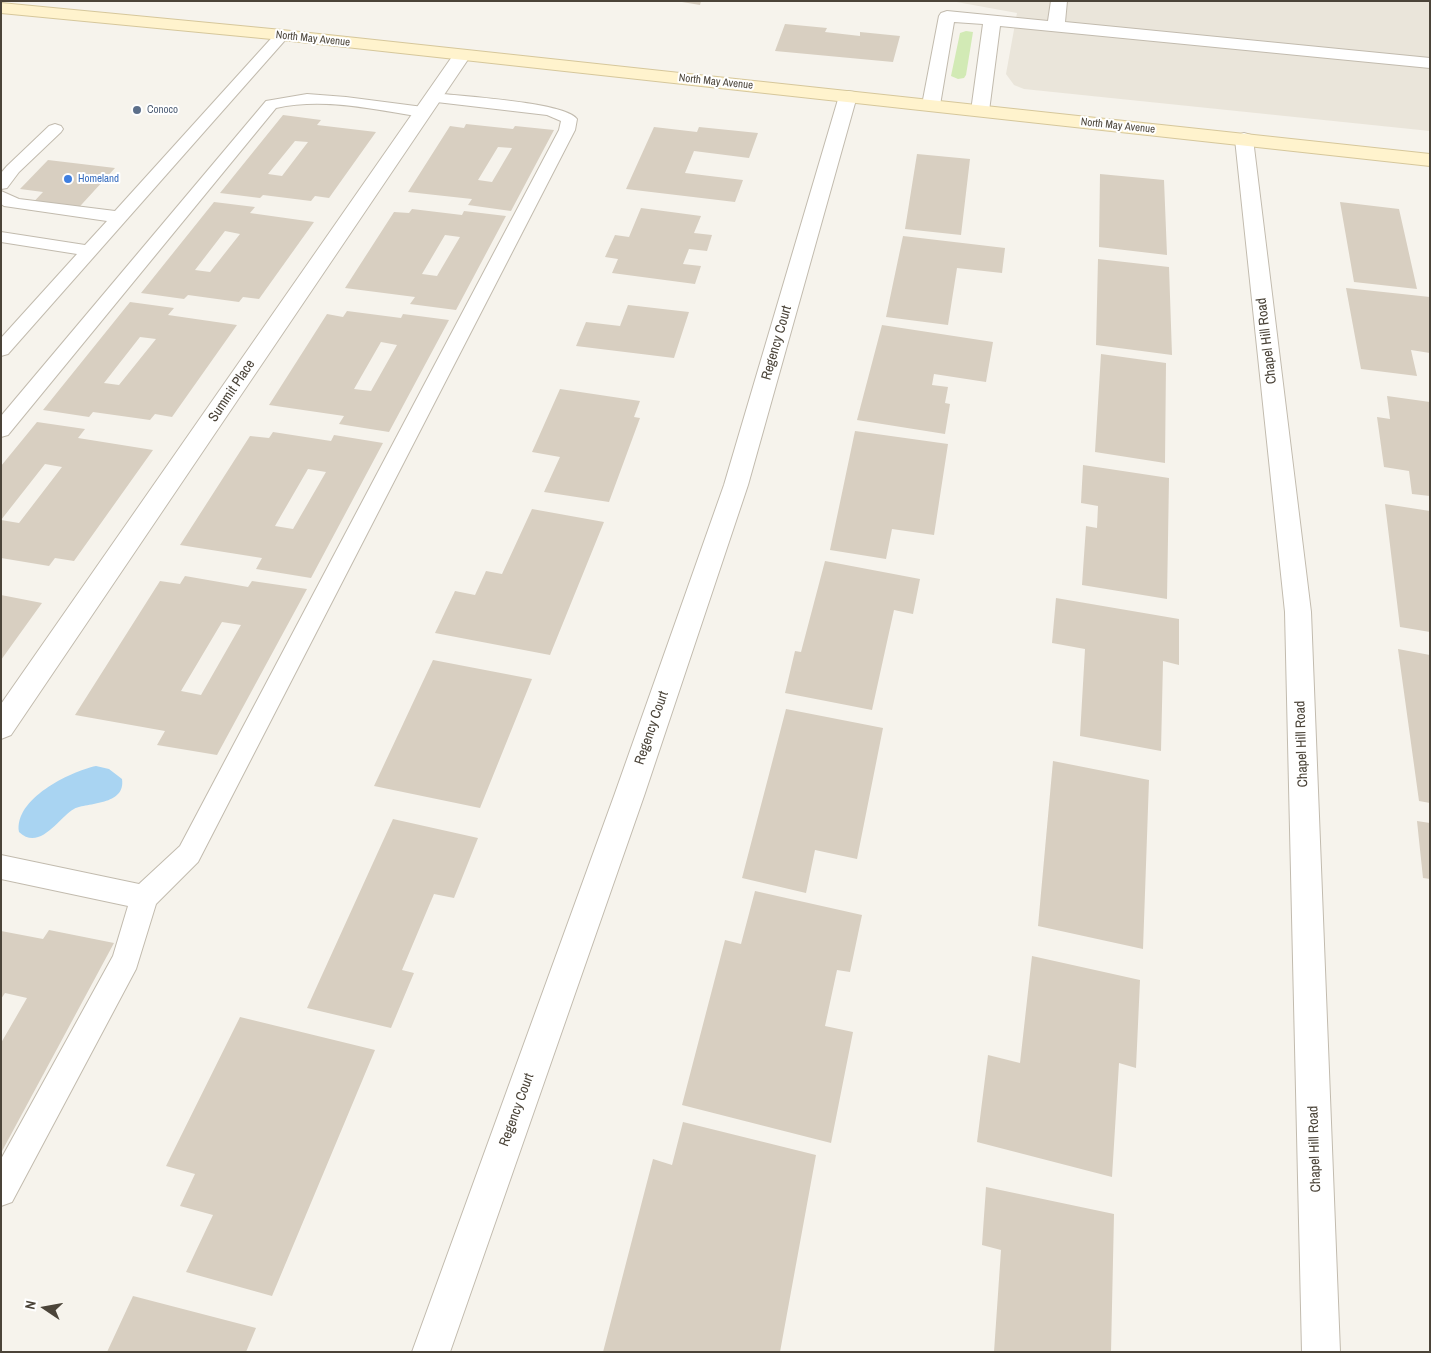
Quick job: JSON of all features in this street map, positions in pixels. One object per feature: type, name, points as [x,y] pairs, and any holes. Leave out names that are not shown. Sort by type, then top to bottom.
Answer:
[{"type":"main road","name":"North May Avenue","points":[[1,8],[848,96],[1430,160]]},
{"type":"street","points":[[1056,26],[1059,1]]},
{"type":"street","points":[[931,105],[947,16],[1430,63]]},
{"type":"street","points":[[980,111],[992,20]]},
{"type":"street","name":"Summit Place","points":[[1,727],[462,55]]},
{"type":"street","name":"Regency Court","points":[[431,1352],[629,796],[736,485],[848,96]]},
{"type":"street","name":"Chapel Hill Road","points":[[1244,139],[1298,612],[1321,1352]]},
{"type":"lane","points":[[1,350],[282,36]]},
{"type":"lane","points":[[1,430],[271,104],[286,100],[314,99],[550,111],[568,120],[567,130],[189,854],[144,896],[126,960],[1,1191]]},
{"type":"lane","points":[[1,184],[13,169],[55,129]]},
{"type":"lane","points":[[1,196],[10,202],[19,204],[119,217]]},
{"type":"lane","points":[[1,237],[89,251]]},
{"type":"lane","points":[[1,867],[144,896]]},
{"type":"shaded area","points":[[951,1],[1430,1],[1430,131],[1024,89],[1014,85],[1006,74],[1017,13]]},
{"type":"green space","points":[[966,31],[973,32],[966,75],[964,78],[958,79],[951,76],[960,33]]},
{"type":"water","points":[[96,766],[109,769],[122,779],[122,788],[118,794],[112,799],[74,809],[42,836],[27,837],[19,832],[20,820],[25,809],[34,798],[58,781]]},
{"type":"building","points":[[676,1],[701,1],[700,5]]},
{"type":"building","points":[[785,24],[827,28],[825,32],[860,36],[860,32],[900,36],[893,62],[775,51]]},
{"type":"building","points":[[283,115],[321,120],[317,125],[376,132],[329,198],[315,196],[311,201],[263,195],[260,198],[220,193]],"holes":[[[295,141],[308,142],[282,176],[268,174]]]},
{"type":"building","points":[[466,124],[513,129],[515,126],[554,130],[511,211],[468,205],[472,199],[408,192],[450,126],[464,128]],"holes":[[[498,147],[512,148],[492,182],[478,180]]]},
{"type":"building","points":[[654,127],[697,132],[699,127],[758,133],[749,158],[694,151],[685,173],[743,180],[735,202],[626,189]]},
{"type":"building","points":[[917,154],[970,159],[961,235],[905,229]]},
{"type":"building","name":"Homeland","points":[[48,160],[115,168],[72,215],[26,210],[43,192],[20,189]]},
{"type":"building","points":[[1100,174],[1164,180],[1167,255],[1099,247]]},
{"type":"building","points":[[214,202],[255,207],[250,213],[314,222],[259,299],[243,297],[239,302],[188,295],[184,299],[141,293]],"holes":[[[225,231],[240,234],[210,272],[195,270]]]},
{"type":"building","points":[[1340,202],[1399,209],[1417,289],[1354,282]]},
{"type":"building","points":[[641,208],[701,216],[694,233],[712,235],[707,251],[689,249],[683,264],[701,266],[695,284],[612,273],[618,259],[605,257],[615,235],[629,237]]},
{"type":"building","points":[[412,209],[462,215],[464,211],[506,216],[456,310],[410,304],[415,297],[345,288],[394,212],[409,213]],"holes":[[[445,235],[460,237],[437,276],[422,274]]]},
{"type":"building","points":[[903,236],[1005,248],[1002,273],[957,268],[948,325],[886,317]]},
{"type":"building","points":[[1098,259],[1169,267],[1172,355],[1096,345]]},
{"type":"building","points":[[1346,288],[1430,297],[1430,353],[1411,350],[1417,376],[1361,369]]},
{"type":"building","points":[[130,302],[174,308],[168,315],[237,325],[172,417],[155,414],[150,420],[93,412],[89,417],[43,410]],"holes":[[[140,337],[156,339],[119,385],[104,383]]]},
{"type":"building","points":[[628,305],[689,312],[674,358],[576,346],[586,322],[620,326]]},
{"type":"building","points":[[347,311],[401,318],[403,314],[449,320],[389,432],[339,424],[344,416],[269,405],[327,314],[343,317]],"holes":[[[381,342],[397,345],[371,391],[354,389]]]},
{"type":"building","points":[[882,325],[993,342],[986,382],[934,374],[932,385],[948,387],[945,403],[950,404],[945,434],[857,420]]},
{"type":"building","points":[[1101,354],[1166,363],[1165,463],[1095,452]]},
{"type":"building","points":[[560,389],[640,401],[634,417],[640,418],[609,502],[544,492],[560,457],[532,452]]},
{"type":"building","points":[[1387,396],[1430,402],[1430,496],[1412,494],[1409,471],[1384,467],[1377,417],[1390,419]]},
{"type":"building","points":[[37,422],[85,429],[78,438],[153,450],[74,561],[55,558],[49,566],[1,558],[1,466]],"holes":[[[45,464],[62,467],[19,523],[1,520]]]},
{"type":"building","points":[[855,431],[948,444],[934,535],[892,529],[886,559],[830,550]]},
{"type":"building","points":[[273,432],[331,441],[334,435],[383,443],[311,578],[256,569],[262,558],[180,545],[250,436],[269,438]],"holes":[[[308,469],[326,472],[293,529],[275,526]]]},
{"type":"building","points":[[1083,465],[1169,478],[1167,599],[1082,585],[1086,526],[1097,528],[1098,506],[1081,503]]},
{"type":"building","points":[[1385,504],[1430,511],[1430,632],[1400,627]]},
{"type":"building","points":[[532,509],[604,522],[550,655],[435,633],[455,591],[475,595],[486,571],[502,574]]},
{"type":"building","points":[[825,561],[920,579],[913,614],[894,610],[872,710],[785,693],[795,651],[801,652]]},
{"type":"building","points":[[185,576],[248,587],[252,581],[307,589],[217,755],[157,745],[165,731],[75,715],[160,581],[180,584]],"holes":[[[222,622],[241,625],[201,695],[181,691]]]},
{"type":"building","points":[[1,595],[42,603],[1,660]]},
{"type":"building","points":[[1056,598],[1179,619],[1179,665],[1163,661],[1161,751],[1080,736],[1085,649],[1052,643]]},
{"type":"building","points":[[1398,649],[1430,655],[1430,803],[1419,801]]},
{"type":"building","points":[[433,660],[532,679],[480,808],[374,786]]},
{"type":"building","points":[[786,709],[883,728],[857,859],[815,850],[806,893],[742,878]]},
{"type":"building","points":[[1053,761],[1149,780],[1143,949],[1038,926]]},
{"type":"building","points":[[393,819],[478,838],[454,898],[434,894],[402,970],[414,973],[391,1028],[307,1008]]},
{"type":"building","points":[[1417,821],[1430,823],[1430,879],[1423,878]]},
{"type":"building","points":[[755,891],[862,915],[850,972],[837,970],[825,1026],[853,1032],[831,1143],[682,1105],[725,940],[741,944]]},
{"type":"building","points":[[49,930],[114,943],[1,1153],[1,1043],[27,998],[5,993],[1,999],[1,931],[43,939]]},
{"type":"building","points":[[1032,956],[1140,980],[1136,1068],[1119,1063],[1112,1177],[977,1142],[988,1055],[1020,1063]]},
{"type":"building","points":[[240,1017],[375,1050],[272,1296],[186,1272],[213,1215],[180,1206],[195,1174],[166,1166]]},
{"type":"building","points":[[683,1122],[816,1155],[780,1352],[603,1352],[653,1159],[672,1165]]},
{"type":"building","points":[[986,1187],[1114,1214],[1111,1352],[994,1352],[1001,1250],[982,1245]]},
{"type":"building","points":[[133,1296],[256,1328],[246,1352],[107,1352]]},
{"type":"place","name":"Conoco","points":[[137,110]]},
{"type":"place","name":"Homeland","points":[[68,179]]}]
